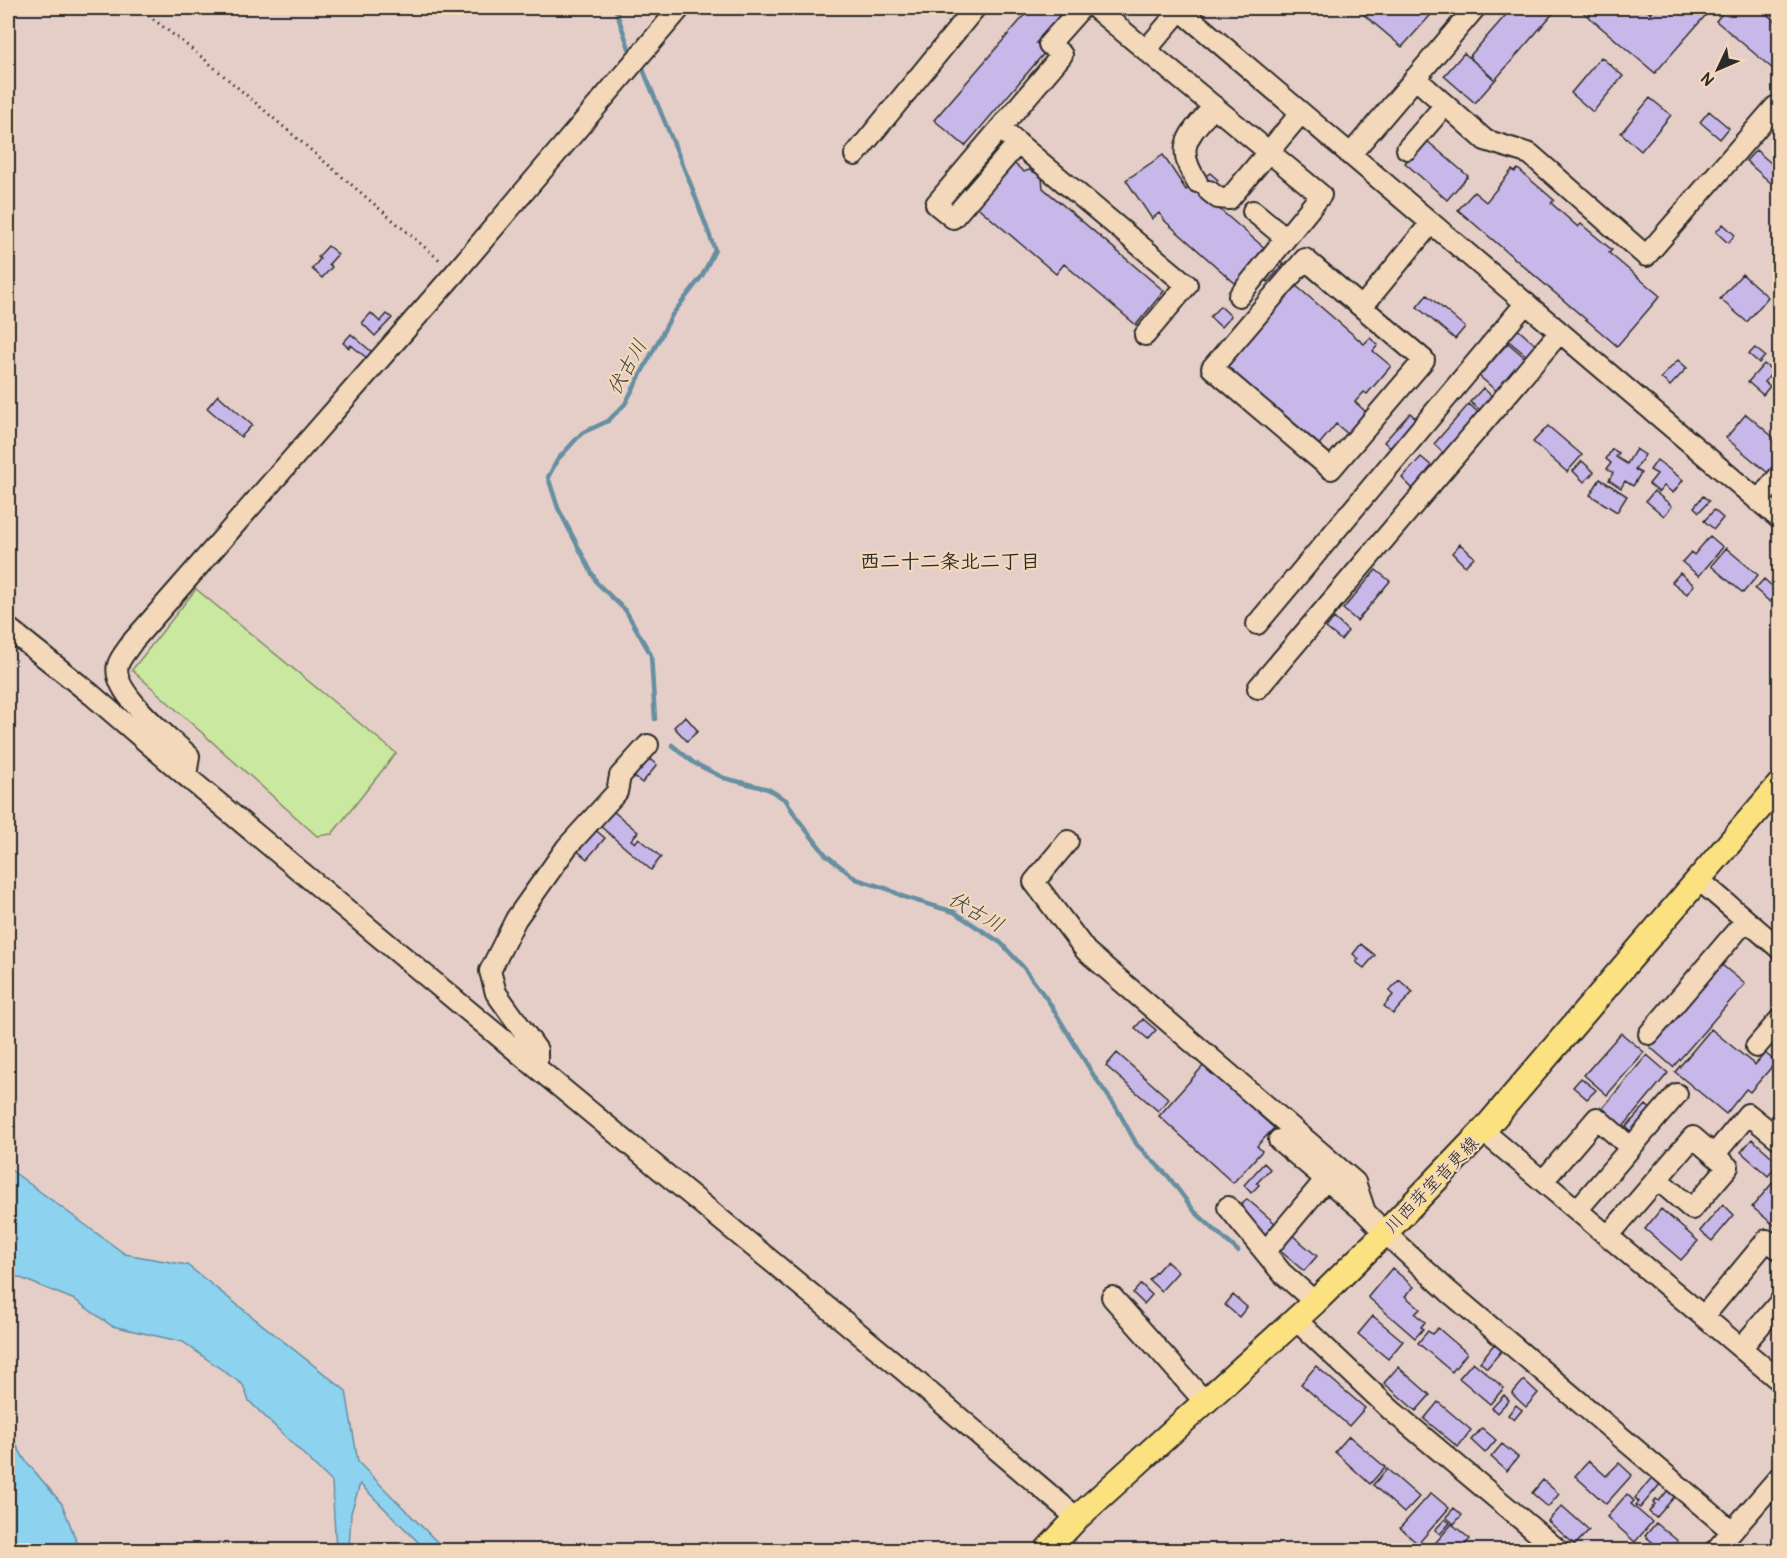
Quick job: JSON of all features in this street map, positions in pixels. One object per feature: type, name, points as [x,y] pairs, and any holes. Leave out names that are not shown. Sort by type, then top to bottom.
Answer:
[{"type":"main road","name":"川西芽室音更線","points":[[1047,1551],[1077,1518],[1315,1302],[1484,1131],[1779,784]]},
{"type":"street","points":[[186,776],[189,756],[126,695],[117,678],[118,665],[133,641],[455,273],[680,8]]},
{"type":"street","points":[[855,155],[975,8]]},
{"type":"street","points":[[1018,143],[953,218],[936,204],[1062,55],[1049,44],[1081,8]]},
{"type":"street","points":[[1095,8],[1321,195],[1239,296]]},
{"type":"street","points":[[1350,155],[1475,8]]},
{"type":"street","points":[[1146,50],[1179,9],[1779,519]]},
{"type":"street","points":[[1415,78],[1485,140],[1530,154],[1646,256],[1775,107]]},
{"type":"street","points":[[1407,149],[1445,105]]},
{"type":"street","points":[[1214,106],[1192,132],[1184,148],[1188,167],[1203,187],[1218,198],[1230,199],[1301,113]]},
{"type":"street","points":[[1000,128],[1187,285],[1145,335]]},
{"type":"street","points":[[1253,211],[1286,238]]},
{"type":"street","points":[[1362,307],[1431,223]]},
{"type":"street","points":[[1305,259],[1362,307],[1424,360],[1331,470],[1212,368],[1305,259]]},
{"type":"street","points":[[1257,624],[1526,303]]},
{"type":"street","points":[[1258,688],[1560,332]]},
{"type":"street","points":[[1758,501],[1779,476]]},
{"type":"street","points":[[8,628],[92,695],[186,776],[902,1369],[1077,1518]]},
{"type":"street","points":[[537,1068],[537,1050],[496,993],[490,971],[516,919],[567,847],[618,792],[620,776],[648,745]]},
{"type":"street","points":[[1068,841],[1034,882],[1086,951],[1355,1182],[1365,1212]]},
{"type":"street","points":[[1698,879],[1779,949]]},
{"type":"street","points":[[1649,1034],[1746,920]]},
{"type":"street","points":[[1756,1047],[1779,1019]]},
{"type":"street","points":[[1578,1209],[1677,1094]]},
{"type":"street","points":[[1714,1155],[1748,1114],[1779,1139]]},
{"type":"street","points":[[1543,1181],[1597,1118],[1631,1148]]},
{"type":"street","points":[[1484,1131],[1779,1381]]},
{"type":"street","points":[[1609,1235],[1657,1179],[1693,1137],[1728,1167],[1692,1209],[1657,1179]]},
{"type":"street","points":[[1279,1140],[1365,1212],[1448,1291],[1732,1531]]},
{"type":"street","points":[[1265,1252],[1326,1179]]},
{"type":"street","points":[[1228,1206],[1282,1273],[1315,1302]]},
{"type":"street","points":[[1704,1316],[1767,1240],[1779,1250]]},
{"type":"street","points":[[1112,1298],[1205,1402]]},
{"type":"street","points":[[1741,1348],[1779,1302]]},
{"type":"street","points":[[1296,1320],[1391,1410],[1557,1551]]},
{"type":"street","points":[[1716,1551],[1779,1476]]},
{"type":"path","points":[[139,8],[203,58],[455,273]]},
{"type":"green space","points":[[196,589],[396,753],[332,834],[317,836],[132,670]]},
{"type":"water","points":[[8,1168],[125,1254],[187,1265],[346,1391],[358,1462],[445,1550],[426,1550],[360,1484],[351,1513],[349,1550],[336,1550],[332,1482],[249,1401],[243,1385],[183,1342],[112,1326],[75,1300],[8,1273]]},
{"type":"water","points":[[8,1431],[25,1460],[62,1504],[80,1550],[8,1550]]},
{"type":"building","points":[[947,8],[965,8],[956,18],[946,10]]},
{"type":"building","points":[[1031,8],[1066,8],[1036,43],[1046,51],[965,146],[934,120]]},
{"type":"building","points":[[1356,8],[1437,8],[1402,47]]},
{"type":"building","points":[[1512,8],[1551,8],[1555,11],[1495,80],[1469,57]]},
{"type":"building","points":[[1578,8],[1643,8],[1650,13],[1655,8],[1712,8],[1655,73]]},
{"type":"building","points":[[1727,8],[1759,8],[1780,25],[1780,75],[1716,21]]},
{"type":"building","points":[[1464,53],[1495,80],[1475,103],[1444,76]]},
{"type":"building","points":[[1601,57],[1623,76],[1593,112],[1571,93]]},
{"type":"building","points":[[1650,98],[1671,115],[1641,151],[1621,133]]},
{"type":"building","points":[[1709,111],[1729,128],[1720,139],[1700,122]]},
{"type":"building","points":[[1426,140],[1468,176],[1447,200],[1405,163]]},
{"type":"building","points":[[1756,150],[1780,171],[1780,176],[1772,184],[1746,161]]},
{"type":"building","points":[[1163,155],[1186,190],[1210,173],[1218,180],[1204,196],[1267,250],[1237,285],[1166,222],[1159,213],[1152,219],[1126,180]]},
{"type":"building","points":[[1010,160],[1024,172],[1029,170],[1039,174],[1043,188],[1164,291],[1136,325],[1064,264],[1056,274],[974,204]]},
{"type":"building","points":[[1518,169],[1554,200],[1551,203],[1578,227],[1581,224],[1612,250],[1609,253],[1660,296],[1617,346],[1458,210],[1474,192],[1486,202],[1512,170],[1515,172]]},
{"type":"building","points":[[1723,224],[1735,235],[1728,243],[1716,232]]},
{"type":"building","points":[[328,246],[338,254],[329,264],[332,267],[322,278],[312,269],[320,259],[318,257]]},
{"type":"building","points":[[1277,258],[1284,264],[1268,282],[1261,276]]},
{"type":"building","points":[[1742,274],[1768,297],[1747,322],[1720,299]]},
{"type":"building","points":[[1294,284],[1364,344],[1370,338],[1378,345],[1373,351],[1391,366],[1367,394],[1364,392],[1355,402],[1366,412],[1348,434],[1336,424],[1317,447],[1223,367]]},
{"type":"building","points":[[1427,295],[1465,327],[1455,339],[1417,307]]},
{"type":"building","points":[[1220,306],[1231,316],[1221,327],[1210,317]]},
{"type":"building","points":[[371,313],[380,322],[387,314],[392,318],[375,336],[362,323]]},
{"type":"building","points":[[1515,327],[1537,346],[1528,357],[1505,338]]},
{"type":"building","points":[[351,334],[373,353],[368,359],[351,345],[349,348],[343,343]]},
{"type":"building","points":[[1508,343],[1529,361],[1500,394],[1479,376]]},
{"type":"building","points":[[1755,348],[1765,356],[1759,363],[1749,354]]},
{"type":"building","points":[[1678,360],[1687,368],[1670,386],[1661,378]]},
{"type":"building","points":[[1764,364],[1773,371],[1765,382],[1770,386],[1763,395],[1748,382]]},
{"type":"building","points":[[1483,388],[1492,396],[1480,410],[1470,402]]},
{"type":"building","points":[[218,395],[252,425],[241,437],[207,408]]},
{"type":"building","points":[[1469,404],[1480,414],[1444,454],[1434,444]]},
{"type":"building","points":[[1410,413],[1420,422],[1394,451],[1384,442]]},
{"type":"building","points":[[1746,414],[1780,443],[1780,459],[1768,473],[1726,438]]},
{"type":"building","points":[[1548,426],[1582,455],[1567,472],[1533,442]]},
{"type":"building","points":[[1612,449],[1619,453],[1616,457],[1627,464],[1636,449],[1645,455],[1635,470],[1641,473],[1633,486],[1625,481],[1621,488],[1609,480],[1613,473],[1607,469],[1611,463],[1606,459]]},
{"type":"building","points":[[1421,457],[1433,467],[1413,489],[1402,478]]},
{"type":"building","points":[[1657,460],[1683,480],[1673,493],[1664,486],[1659,492],[1649,484],[1657,474],[1650,470]]},
{"type":"building","points":[[1582,461],[1594,472],[1584,482],[1573,471]]},
{"type":"building","points":[[1600,479],[1627,496],[1617,512],[1590,495]]},
{"type":"building","points":[[1654,491],[1672,506],[1664,516],[1646,501]]},
{"type":"building","points":[[1703,496],[1709,501],[1699,512],[1694,507]]},
{"type":"building","points":[[1714,510],[1723,518],[1714,529],[1704,521]]},
{"type":"building","points":[[1710,536],[1723,547],[1699,576],[1682,562],[1691,552],[1694,555]]},
{"type":"building","points":[[1460,544],[1474,557],[1465,566],[1452,553]]},
{"type":"building","points":[[1726,548],[1758,575],[1743,593],[1711,566]]},
{"type":"building","points":[[1376,570],[1390,581],[1357,621],[1343,609]]},
{"type":"building","points":[[1680,573],[1694,585],[1687,594],[1672,582]]},
{"type":"building","points":[[1764,579],[1779,592],[1770,602],[1755,589]]},
{"type":"building","points":[[1334,618],[1348,631],[1341,640],[1326,628]]},
{"type":"building","points":[[685,716],[698,731],[687,741],[674,727]]},
{"type":"building","points":[[646,756],[657,765],[642,783],[631,774]]},
{"type":"building","points":[[613,811],[638,832],[631,840],[635,843],[639,838],[661,857],[651,870],[600,826]]},
{"type":"building","points":[[593,828],[605,838],[587,859],[575,849]]},
{"type":"building","points":[[1361,944],[1375,955],[1364,968],[1356,962],[1359,959],[1353,954]]},
{"type":"building","points":[[1722,965],[1745,984],[1673,1067],[1650,1047]]},
{"type":"building","points":[[1399,980],[1413,992],[1393,1014],[1384,1006],[1393,995],[1389,991]]},
{"type":"building","points":[[1143,1019],[1156,1030],[1148,1039],[1135,1028]]},
{"type":"building","points":[[1711,1029],[1755,1065],[1765,1053],[1776,1062],[1750,1092],[1746,1089],[1726,1114],[1675,1072]]},
{"type":"building","points":[[1621,1033],[1644,1052],[1607,1095],[1584,1075]]},
{"type":"building","points":[[1117,1053],[1169,1099],[1158,1111],[1106,1066]]},
{"type":"building","points":[[1647,1055],[1668,1073],[1622,1128],[1601,1110]]},
{"type":"building","points":[[1204,1065],[1274,1128],[1257,1146],[1262,1151],[1233,1183],[1159,1116]]},
{"type":"building","points":[[1581,1078],[1596,1090],[1587,1099],[1573,1087]]},
{"type":"building","points":[[1646,1105],[1655,1113],[1635,1135],[1626,1127]]},
{"type":"building","points":[[1752,1139],[1779,1163],[1768,1176],[1741,1152]]},
{"type":"building","points":[[1264,1163],[1270,1169],[1251,1193],[1244,1185]]},
{"type":"building","points":[[1780,1174],[1780,1230],[1752,1207]]},
{"type":"building","points":[[1247,1199],[1275,1223],[1266,1234],[1237,1210]]},
{"type":"building","points":[[1723,1204],[1734,1215],[1712,1241],[1700,1231]]},
{"type":"building","points":[[1661,1209],[1698,1241],[1681,1260],[1645,1229]]},
{"type":"building","points":[[1292,1235],[1317,1256],[1304,1271],[1279,1250]]},
{"type":"building","points":[[1166,1261],[1178,1272],[1161,1291],[1149,1280]]},
{"type":"building","points":[[1392,1268],[1414,1287],[1405,1296],[1420,1309],[1415,1314],[1425,1322],[1421,1327],[1423,1329],[1415,1338],[1368,1297]]},
{"type":"building","points":[[1141,1284],[1152,1295],[1144,1304],[1133,1293]]},
{"type":"building","points":[[1233,1295],[1247,1307],[1239,1317],[1225,1305]]},
{"type":"building","points":[[1373,1316],[1403,1341],[1388,1359],[1358,1334]]},
{"type":"building","points":[[1438,1328],[1467,1353],[1452,1372],[1418,1343],[1428,1331],[1432,1334]]},
{"type":"building","points":[[1495,1343],[1503,1349],[1487,1368],[1480,1362]]},
{"type":"building","points":[[1473,1362],[1504,1388],[1490,1404],[1459,1378]]},
{"type":"building","points":[[1316,1366],[1365,1408],[1349,1426],[1301,1384]]},
{"type":"building","points":[[1398,1367],[1430,1395],[1416,1411],[1384,1383]]},
{"type":"building","points":[[1524,1380],[1538,1393],[1526,1407],[1512,1394]]},
{"type":"building","points":[[1504,1395],[1509,1400],[1497,1413],[1492,1408]]},
{"type":"building","points":[[1438,1402],[1471,1430],[1458,1447],[1424,1419]]},
{"type":"building","points":[[1516,1405],[1522,1410],[1514,1420],[1508,1415]]},
{"type":"building","points":[[1482,1428],[1496,1440],[1485,1453],[1471,1440]]},
{"type":"building","points":[[1349,1436],[1385,1467],[1370,1484],[1335,1452]]},
{"type":"building","points":[[1502,1444],[1518,1457],[1507,1471],[1491,1457]]},
{"type":"building","points":[[1589,1461],[1606,1476],[1619,1463],[1632,1475],[1606,1504],[1575,1476]]},
{"type":"building","points":[[1387,1469],[1419,1497],[1404,1513],[1373,1485]]},
{"type":"building","points":[[1653,1476],[1661,1483],[1640,1508],[1636,1505],[1639,1502],[1635,1498]]},
{"type":"building","points":[[1543,1480],[1559,1494],[1548,1507],[1532,1493]]},
{"type":"building","points":[[1669,1489],[1676,1495],[1656,1518],[1649,1512],[1655,1504],[1653,1502],[1656,1499],[1659,1501]]},
{"type":"building","points":[[1431,1493],[1449,1508],[1418,1544],[1400,1528]]},
{"type":"building","points":[[1627,1494],[1634,1501],[1631,1504],[1652,1522],[1635,1542],[1607,1517]]},
{"type":"building","points":[[1562,1506],[1589,1530],[1575,1545],[1548,1521]]},
{"type":"building","points":[[1454,1508],[1462,1515],[1454,1524],[1446,1517]]},
{"type":"building","points":[[1445,1519],[1450,1523],[1440,1534],[1435,1530]]},
{"type":"building","points":[[1656,1523],[1678,1541],[1669,1550],[1662,1550],[1645,1536]]},
{"type":"building","points":[[1452,1524],[1470,1539],[1460,1550],[1429,1550]]},
{"type":"waterway","name":"伏古川","points":[[615,8],[629,48]]},
{"type":"waterway","name":"伏古川","points":[[642,67],[715,250],[702,276],[672,315],[625,404],[608,421],[582,433],[558,459],[548,477],[558,508],[597,583],[626,611],[651,655],[655,719]]},
{"type":"waterway","name":"伏古川","points":[[672,745],[694,763],[724,778],[768,789],[786,800],[796,817],[826,855],[856,879],[954,912],[1001,943],[1024,968],[1049,1002],[1094,1076],[1116,1107],[1137,1145],[1168,1176],[1195,1212],[1238,1251]]},
{"type":"district","name":"西二十二条北二丁目","points":[[950,561]]}]
